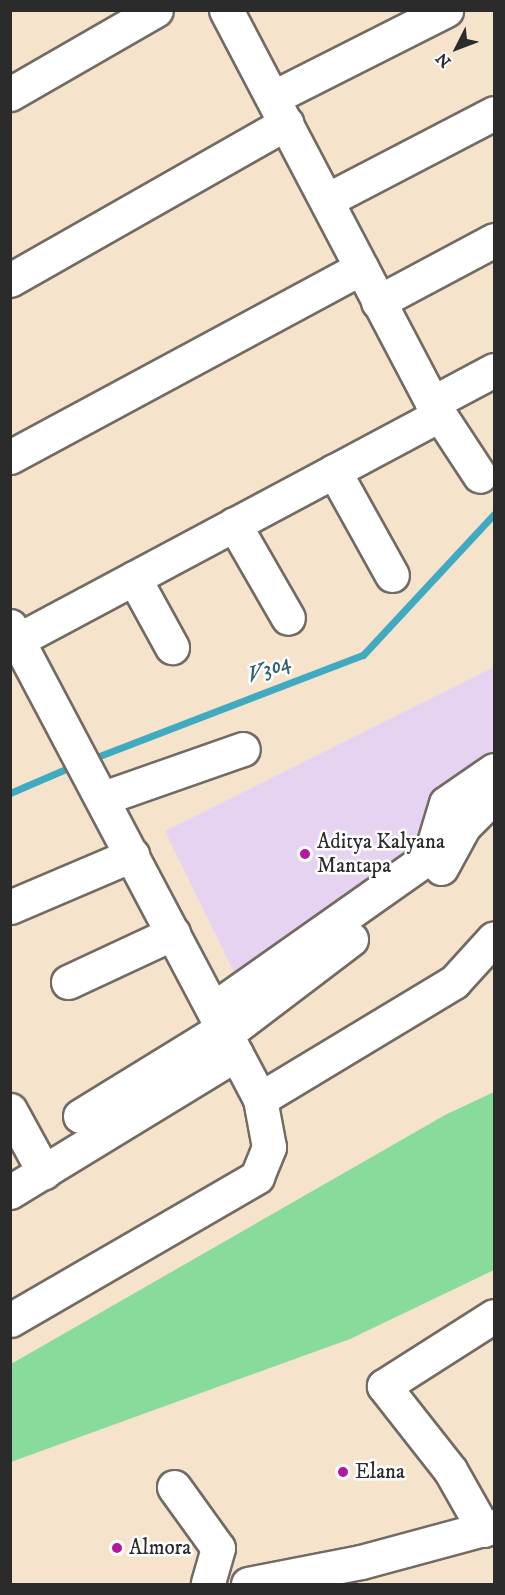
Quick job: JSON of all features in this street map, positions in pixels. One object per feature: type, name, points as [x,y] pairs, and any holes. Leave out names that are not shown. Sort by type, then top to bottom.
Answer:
[{"type":"street","points":[[10,94],[156,10]]},
{"type":"street","points":[[226,10],[329,199],[378,302],[436,409],[480,476]]},
{"type":"street","points":[[10,280],[280,110],[446,10]]},
{"type":"street","points":[[329,199],[495,113]]},
{"type":"street","points":[[378,302],[495,240]]},
{"type":"street","points":[[10,458],[361,268]]},
{"type":"street","points":[[10,1320],[258,1177],[269,1147],[260,1099],[70,733],[23,676],[14,633],[134,578],[334,471],[495,370]]},
{"type":"street","points":[[334,471],[392,575]]},
{"type":"street","points":[[234,524],[288,618]]},
{"type":"street","points":[[134,578],[172,647]]},
{"type":"street","points":[[99,791],[243,748]]},
{"type":"street","points":[[80,1116],[225,1031],[430,856],[446,803],[495,770]]},
{"type":"street","points":[[10,1192],[44,1172],[225,1031],[434,875],[464,826],[495,796]]},
{"type":"street","points":[[10,907],[132,855]]},
{"type":"street","points":[[69,982],[173,933]]},
{"type":"street","points":[[260,1099],[454,982],[495,938]]},
{"type":"street","points":[[10,1110],[44,1172]]},
{"type":"street","points":[[248,1584],[490,1528],[450,1470],[384,1386],[495,1316]]},
{"type":"street","points":[[174,1487],[218,1548],[208,1584]]},
{"type":"street","points":[[314,1584],[388,1571],[391,1584]]},
{"type":"shaded area","name":"Aditya Kalyana Mantapa","points":[[494,667],[494,777],[426,876],[249,1003],[165,831]]},
{"type":"green space","points":[[494,1092],[494,1270],[350,1339],[11,1462],[11,1364],[445,1115]]},
{"type":"waterway","name":"V304","points":[[89,760],[363,655],[494,514]]},
{"type":"waterway","name":"V304","points":[[10,793],[73,766]]},
{"type":"place","name":"Aditya Kalyana Mantapa","points":[[305,854]]},
{"type":"place","name":"Elana","points":[[343,1472]]},
{"type":"place","name":"Almora","points":[[117,1548]]}]
